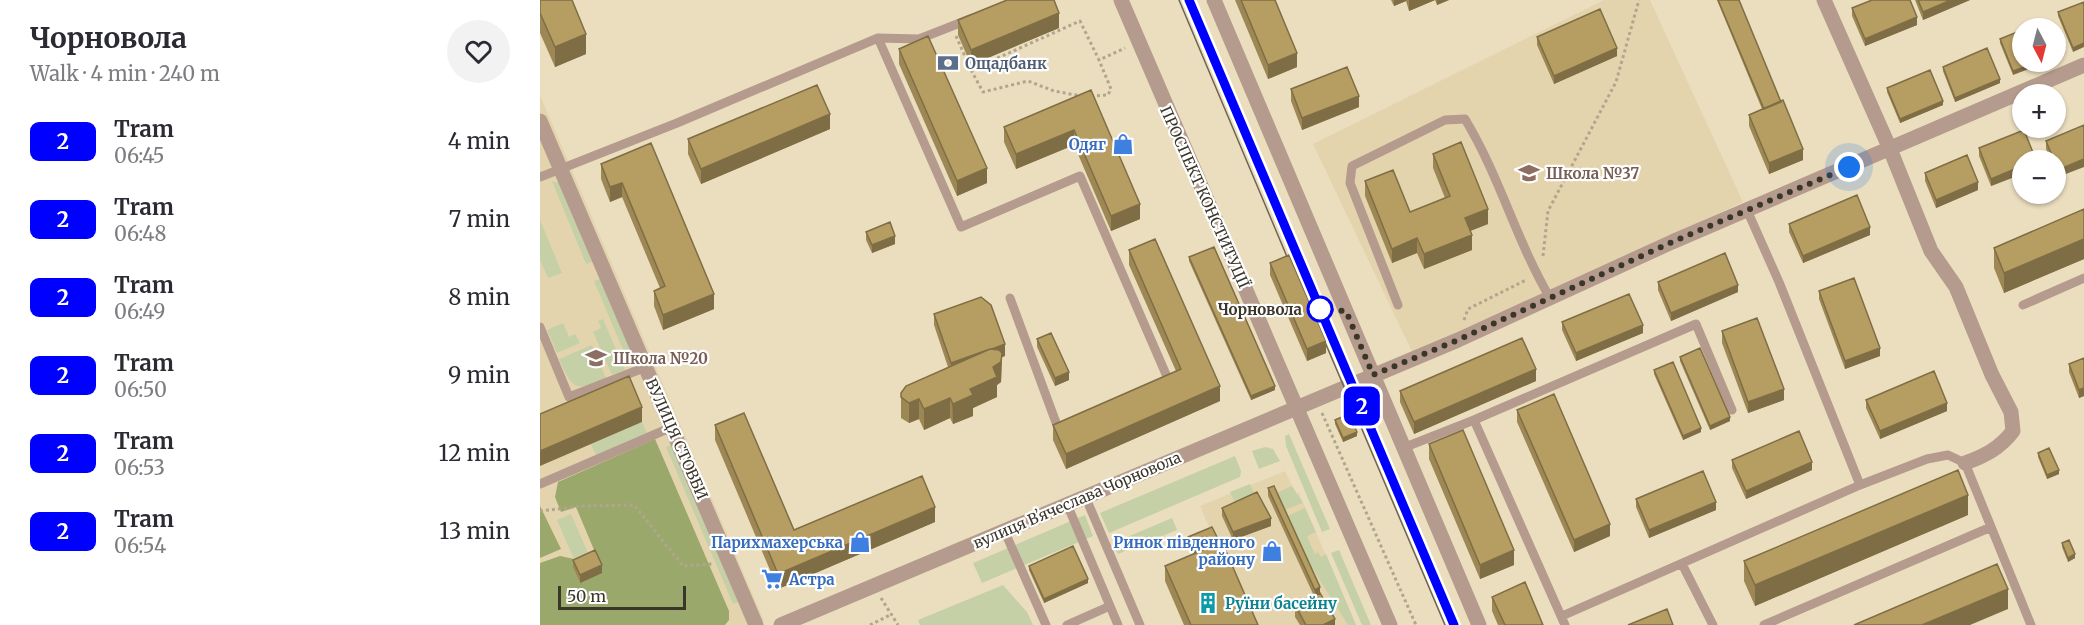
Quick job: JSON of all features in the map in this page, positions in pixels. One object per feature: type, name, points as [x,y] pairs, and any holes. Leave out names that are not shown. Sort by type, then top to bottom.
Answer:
[{"type":"street","name":"ПРОСПЕКТ КОНСТИТУЦІЇ","points":[[1120,0],[1390,625]]},
{"type":"street","points":[[1214,0],[1479,625]]},
{"type":"street","points":[[1824,0],[1890,149],[1930,251],[1956,287],[1992,375],[2011,412],[2013,431],[2006,441],[1992,452],[1965,463]]},
{"type":"street","points":[[1373,375],[1458,340],[1748,210],[2084,66]]},
{"type":"street","name":"ВУЛИЦЯ СТОВБИ","points":[[540,121],[756,625]]},
{"type":"street","name":"вулиця Вʼячеслава Чорновола","points":[[781,625],[1085,496],[1298,409],[1373,375]]},
{"type":"lane","points":[[540,177],[677,123],[878,38],[919,39],[978,16]]},
{"type":"lane","points":[[878,38],[962,227],[1080,176],[1168,379],[1148,388]]},
{"type":"lane","points":[[1398,305],[1350,183],[1352,166],[1445,120],[1465,119],[1486,154],[1536,275],[1550,298]]},
{"type":"lane","points":[[1748,210],[1860,485]]},
{"type":"lane","points":[[2023,305],[2084,278]]},
{"type":"lane","points":[[1010,298],[1058,428],[1078,419]]},
{"type":"lane","points":[[1404,448],[1696,324],[1732,410]]},
{"type":"lane","points":[[540,327],[569,397],[646,367]]},
{"type":"lane","points":[[1474,420],[1563,621],[1682,564],[1860,485],[1928,459],[1948,455],[1965,463],[2030,624]]},
{"type":"lane","points":[[540,484],[672,427]]},
{"type":"lane","points":[[1085,496],[1140,625]]},
{"type":"lane","points":[[1067,504],[1118,625]]},
{"type":"lane","points":[[1764,625],[1991,527]]},
{"type":"lane","points":[[1004,530],[1046,625]]},
{"type":"lane","points":[[1682,564],[1713,625]]},
{"type":"lane","points":[[1067,625],[1110,606]]},
{"type":"path","points":[[1458,340],[1468,309],[1536,275],[1546,249],[1548,211],[1616,82],[1640,0]]},
{"type":"path","points":[[952,26],[971,70],[983,92],[1028,81],[1054,90],[1100,97],[1108,95],[1111,89],[1080,21],[971,70]]},
{"type":"path","points":[[1099,60],[1138,41]]},
{"type":"path","points":[[1317,400],[1416,625]]},
{"type":"path","points":[[540,512],[584,506],[634,505],[683,566],[710,565],[729,558]]},
{"type":"path","points":[[875,586],[898,625]]},
{"type":"path","points":[[870,625],[892,614]]},
{"type":"shaded area","name":"Школа №37","points":[[1604,0],[1650,0],[1743,202],[1414,356],[1313,144]]},
{"type":"shaded area","name":"Школа №20","points":[[540,95],[764,621],[754,625],[540,625]]},
{"type":"shaded area","name":"Ринок південного району","points":[[1285,471],[1296,494],[1299,493],[1356,625],[1251,625],[1200,506]]},
{"type":"green space","points":[[552,181],[559,183],[592,262],[586,264]]},
{"type":"green space","points":[[540,220],[562,273],[548,278],[540,260]]},
{"type":"green space","points":[[600,279],[632,354],[629,364],[594,281]]},
{"type":"green space","points":[[603,319],[625,370],[612,375],[593,332],[601,328],[598,321]]},
{"type":"green space","points":[[563,323],[569,337],[575,334],[580,343],[557,353],[547,330]]},
{"type":"green space","points":[[592,345],[606,378],[588,385],[576,385],[568,377],[559,359]]},
{"type":"green space","points":[[642,422],[647,433],[596,455],[591,444]]},
{"type":"green space","points":[[1289,434],[1330,529],[1322,532],[1286,446],[1285,436]]},
{"type":"green space","points":[[655,439],[729,611],[729,620],[725,625],[540,625],[540,563],[560,556],[574,559],[577,566],[573,568],[580,583],[597,557],[576,507],[561,512],[555,497],[558,482]]},
{"type":"green space","points":[[671,445],[738,602],[733,604],[666,447]]},
{"type":"green space","points":[[1265,447],[1273,449],[1280,461],[1259,469],[1252,451]]},
{"type":"green space","points":[[1235,456],[1241,471],[1240,477],[1109,533],[1100,513]]},
{"type":"green space","points":[[1250,484],[1255,495],[1238,509],[1230,492]]},
{"type":"green space","points":[[1292,486],[1303,503],[1282,511],[1274,494]]},
{"type":"green space","points":[[540,506],[561,549],[540,558]]},
{"type":"green space","points":[[1305,508],[1316,532],[1307,536],[1315,554],[1318,552],[1321,557],[1326,554],[1356,625],[1348,625],[1285,517]]},
{"type":"green space","points":[[571,514],[591,560],[577,566],[557,520]]},
{"type":"green space","points":[[1085,515],[1093,536],[982,583],[973,563]]},
{"type":"green space","points":[[1172,518],[1177,530],[1118,554],[1113,543]]},
{"type":"green space","points":[[1339,550],[1371,625],[1362,625],[1331,553]]},
{"type":"green space","points":[[1003,585],[1027,612],[1033,625],[920,625],[918,620]]},
{"type":"building","points":[[540,0],[572,0],[586,34],[555,47],[540,13]]},
{"type":"building","points":[[1007,0],[1054,0],[1059,13],[971,50],[958,20]]},
{"type":"building","points":[[1241,0],[1275,0],[1297,53],[1268,65]]},
{"type":"building","points":[[1718,0],[1739,0],[1781,102],[1764,109]]},
{"type":"building","points":[[1872,0],[1910,0],[1917,17],[1865,39],[1852,8]]},
{"type":"building","points":[[1918,0],[1951,0],[1923,12]]},
{"type":"building","points":[[2084,2],[2084,43],[2073,48],[2066,31],[2066,18],[2060,18],[2058,12]]},
{"type":"building","points":[[1600,9],[1617,48],[1554,76],[1537,37]]},
{"type":"building","points":[[2012,34],[2012,69],[2000,39]]},
{"type":"building","points":[[928,36],[987,168],[957,181],[899,49]]},
{"type":"building","points":[[1987,48],[2000,79],[1955,98],[1943,67]]},
{"type":"building","points":[[1347,67],[1359,96],[1302,118],[1291,89]]},
{"type":"building","points":[[1930,70],[1943,101],[1900,119],[1887,88]]},
{"type":"building","points":[[817,85],[830,114],[701,169],[688,139]]},
{"type":"building","points":[[1091,90],[1140,204],[1111,216],[1074,130],[1016,154],[1004,127]]},
{"type":"building","points":[[1783,100],[1803,149],[1769,163],[1749,115]]},
{"type":"building","points":[[2084,125],[2084,159],[2066,167],[2066,150],[2050,150],[2046,141],[2053,138],[2066,138],[2066,133]]},
{"type":"building","points":[[2012,135],[2012,138],[2027,138],[2032,150],[2012,150],[2012,170],[1991,179],[1979,148]]},
{"type":"building","points":[[1461,142],[1488,209],[1465,218],[1472,235],[1424,254],[1417,238],[1392,249],[1365,181],[1393,170],[1410,212],[1450,196],[1433,154]]},
{"type":"building","points":[[651,143],[714,294],[663,315],[654,291],[665,286],[622,183],[610,187],[601,164]]},
{"type":"building","points":[[1967,155],[1978,182],[1936,200],[1925,173]]},
{"type":"building","points":[[1857,195],[1870,227],[1803,256],[1789,224]]},
{"type":"building","points":[[2084,209],[2084,239],[2004,273],[1994,248]]},
{"type":"building","points":[[890,222],[895,236],[872,245],[866,232]]},
{"type":"building","points":[[1155,239],[1220,386],[1066,454],[1053,425],[1181,369],[1129,250]]},
{"type":"building","points":[[1214,247],[1275,386],[1251,396],[1189,257]]},
{"type":"building","points":[[1725,253],[1738,285],[1671,313],[1658,282]]},
{"type":"building","points":[[1289,255],[1326,341],[1307,349],[1270,263]]},
{"type":"building","points":[[1854,278],[1880,348],[1845,361],[1819,291]]},
{"type":"building","points":[[1629,294],[1643,325],[1576,353],[1562,322]]},
{"type":"building","points":[[981,297],[991,305],[1005,344],[951,363],[934,314]]},
{"type":"building","points":[[1757,318],[1784,389],[1748,402],[1722,331]]},
{"type":"building","points":[[1051,333],[1069,372],[1055,378],[1037,339]]},
{"type":"building","points":[[1522,338],[1536,369],[1414,422],[1400,391]]},
{"type":"building","points":[[1700,348],[1730,417],[1710,426],[1680,357]]},
{"type":"building","points":[[990,349],[999,350],[1002,353],[1001,362],[993,367],[997,377],[970,389],[973,395],[953,404],[950,398],[924,409],[919,399],[909,403],[901,397],[906,386]]},
{"type":"building","points":[[2084,358],[2084,388],[2079,390],[2069,364]]},
{"type":"building","points":[[1673,362],[1701,428],[1683,436],[1654,370]]},
{"type":"building","points":[[1934,371],[1947,403],[1880,431],[1866,400]]},
{"type":"building","points":[[629,376],[642,407],[540,451],[540,414]]},
{"type":"building","points":[[1554,394],[1610,524],[1574,540],[1517,410]]},
{"type":"building","points":[[744,413],[794,530],[922,476],[935,507],[778,574],[715,425]]},
{"type":"building","points":[[1349,414],[1357,432],[1343,438],[1335,420]]},
{"type":"building","points":[[1463,430],[1514,550],[1480,565],[1429,444]]},
{"type":"building","points":[[1799,431],[1812,462],[1746,491],[1732,460]]},
{"type":"building","points":[[2049,448],[2059,470],[2047,475],[2038,453]]},
{"type":"building","points":[[1958,470],[1968,495],[1755,585],[1744,561]]},
{"type":"building","points":[[1703,471],[1716,502],[1649,530],[1636,499]]},
{"type":"building","points":[[1274,486],[1320,587],[1315,590],[1268,488]]},
{"type":"building","points":[[1257,492],[1271,518],[1233,532],[1222,508]]},
{"type":"building","points":[[1212,527],[1218,539],[1194,550],[1188,537]]},
{"type":"building","points":[[2069,540],[2075,554],[2068,558],[2062,543]]},
{"type":"building","name":"Руїни басейну","points":[[1222,542],[1258,625],[1191,625],[1165,566]]},
{"type":"building","points":[[1073,546],[1088,579],[1044,599],[1029,566]]},
{"type":"building","points":[[595,550],[602,565],[580,575],[573,560]]},
{"type":"building","points":[[1997,564],[2008,589],[1922,625],[1854,625]]},
{"type":"building","points":[[1525,582],[1543,625],[1505,625],[1492,597]]},
{"type":"building","points":[[1320,593],[1335,619],[1323,625],[1306,625],[1295,605]]},
{"type":"building","points":[[1667,609],[1673,625],[1628,625]]},
{"type":"tram line","points":[[1179,0],[1293,271]]},
{"type":"tram line","points":[[1189,0],[1203,34]]},
{"type":"tram line","name":"2","points":[[1189,0],[1280,220],[1336,344],[1454,625]]},
{"type":"tram line","points":[[1269,192],[1333,337]]},
{"type":"tram line","points":[[1319,328],[1445,625]]},
{"type":"place","name":"Ощадбанк","points":[[948,63]]},
{"type":"place","name":"Одяг","points":[[1123,144]]},
{"type":"place","name":"Школа №37","points":[[1529,173]]},
{"type":"place","name":"Чорновола","points":[[1320,309]]},
{"type":"place","name":"Школа №20","points":[[596,358]]},
{"type":"place","name":"Парихмахерська","points":[[860,542]]},
{"type":"place","name":"Ринок південного району","points":[[1272,551]]},
{"type":"place","name":"Астра","points":[[772,579]]},
{"type":"place","name":"Руїни басейну","points":[[1208,603]]},
{"type":"route","points":[[1320,309],[1346,311],[1373,375],[1458,340],[1672,242],[1849,167]]}]
